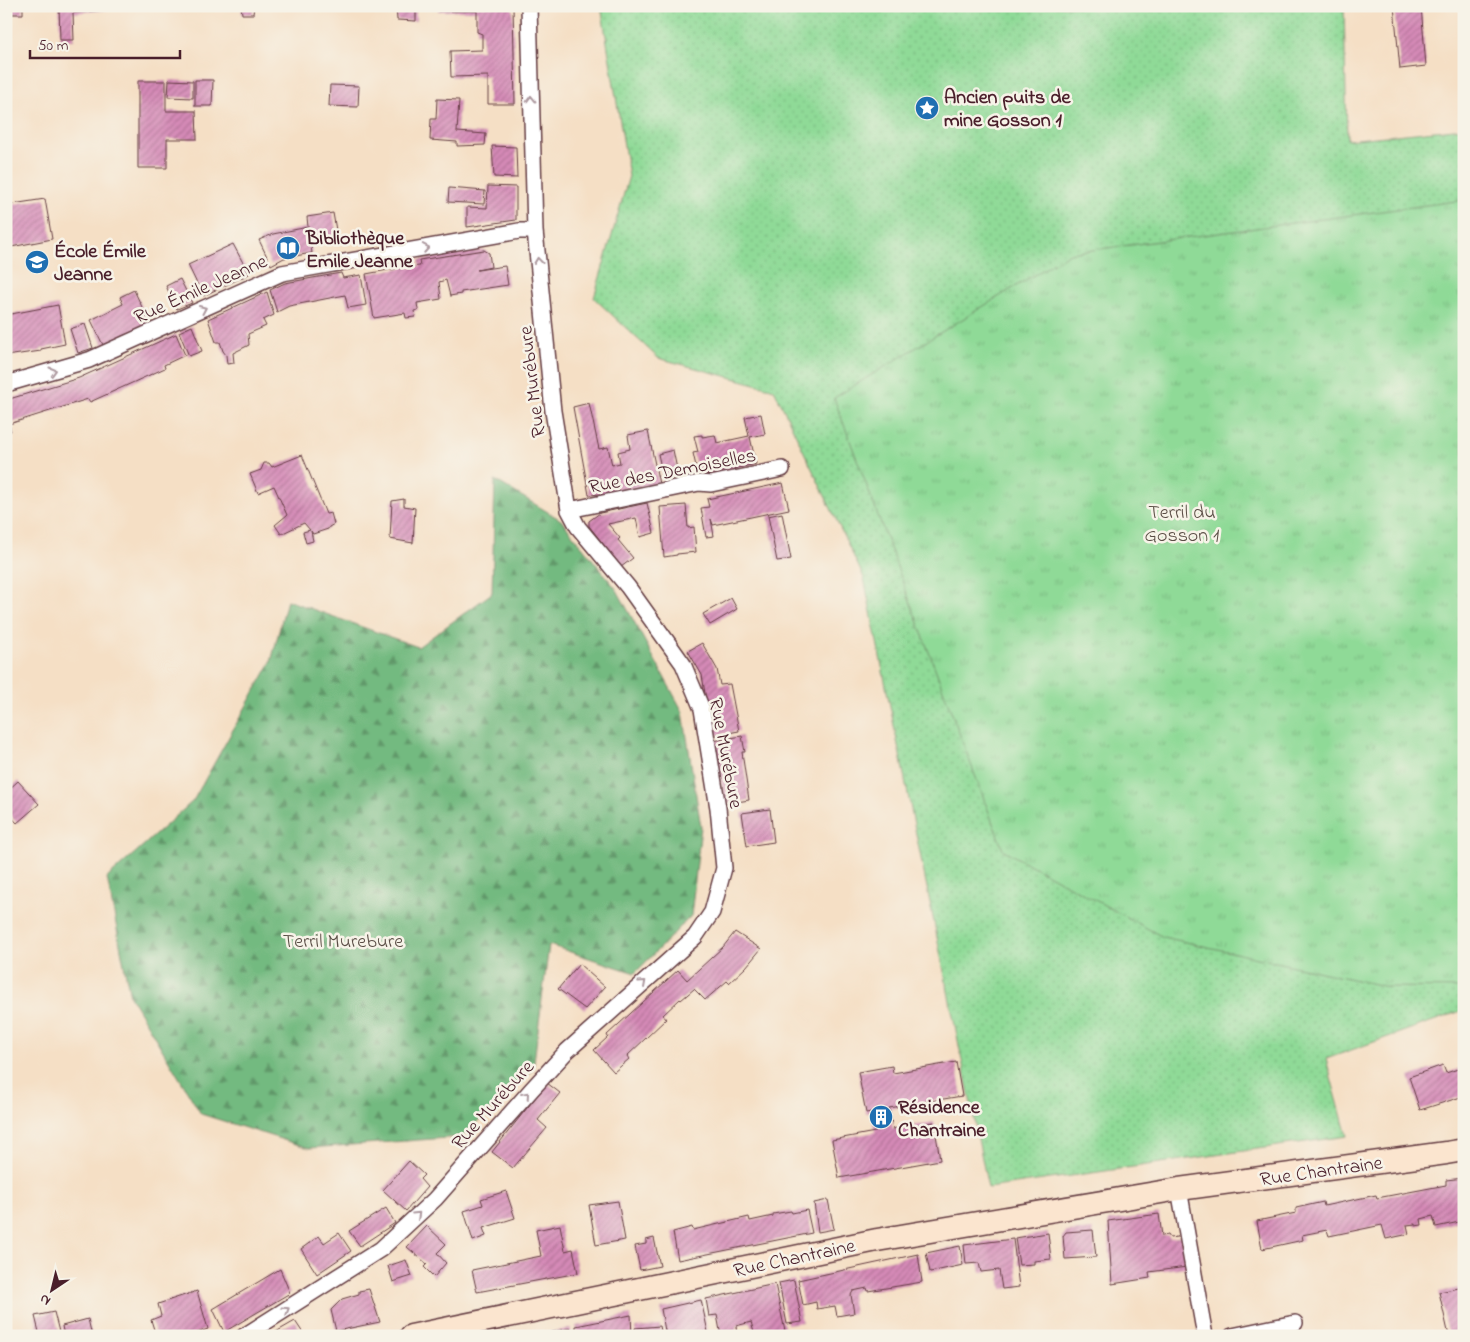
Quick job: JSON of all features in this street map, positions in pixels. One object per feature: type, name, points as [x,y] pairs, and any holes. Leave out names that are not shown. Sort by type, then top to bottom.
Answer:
[{"type":"street","name":"Rue Murébure","points":[[244,1336],[381,1249],[435,1199],[567,1051],[695,937],[712,912],[724,868],[718,808],[702,709],[683,664],[628,587],[578,527],[569,510],[553,410],[535,231],[529,6]]},
{"type":"street","name":"Rue Émile Jeanne","points":[[6,384],[89,360],[282,273],[519,232],[535,231]]},
{"type":"street","name":"Rue des Demoiselles","points":[[569,510],[699,483],[711,484],[782,469]]},
{"type":"street","name":"Rue Chantraine","points":[[411,1336],[877,1240],[1179,1189],[1464,1150]]},
{"type":"street","points":[[1179,1189],[1205,1336]]},
{"type":"street","points":[[1232,1336],[1294,1323]]},
{"type":"green space","points":[[601,6],[1344,6],[1347,140],[1464,128],[1464,1010],[1326,1059],[1347,1136],[988,1188],[864,578],[774,389],[658,358],[594,298],[629,176]]},
{"type":"green space","name":"Terril du Gosson 1","points":[[1464,200],[1464,988],[1388,987],[1163,937],[1003,850],[834,398],[1070,253]]},
{"type":"green space","name":"Terril Murebure","points":[[495,480],[561,520],[617,590],[683,712],[701,827],[691,916],[635,973],[549,945],[533,1069],[461,1137],[309,1148],[201,1114],[130,996],[107,878],[193,801],[271,662],[287,600],[418,647],[492,593]]},
{"type":"building","points":[[6,6],[23,6],[23,14],[6,14]]},
{"type":"building","points":[[59,6],[107,6],[106,10],[73,13],[74,40],[60,40]]},
{"type":"building","points":[[241,6],[254,6],[253,14],[242,14]]},
{"type":"building","points":[[396,6],[416,6],[416,21],[397,20]]},
{"type":"building","points":[[438,6],[513,6],[515,104],[488,104],[488,76],[451,77],[450,51],[482,50],[482,34],[477,32],[477,11],[438,11]]},
{"type":"building","points":[[1394,6],[1421,6],[1426,66],[1400,69]]},
{"type":"building","points":[[169,80],[193,81],[193,98],[168,97]]},
{"type":"building","points":[[195,80],[213,80],[212,106],[195,106]]},
{"type":"building","points":[[138,81],[166,81],[166,111],[196,111],[197,139],[167,139],[167,168],[138,168]]},
{"type":"building","points":[[330,85],[359,86],[358,107],[329,106]]},
{"type":"building","points":[[437,99],[459,100],[457,132],[486,134],[485,145],[457,146],[457,142],[430,140],[431,119],[436,119]]},
{"type":"building","points":[[492,146],[516,147],[517,178],[494,177]]},
{"type":"building","points":[[488,186],[516,187],[516,220],[467,227],[467,207],[487,208]]},
{"type":"building","points":[[449,188],[485,191],[484,204],[448,202]]},
{"type":"building","points":[[45,199],[52,239],[6,248],[6,205]]},
{"type":"building","points":[[333,213],[337,236],[310,240],[312,253],[284,258],[271,265],[259,240],[273,234],[308,227],[307,217]]},
{"type":"building","points":[[233,244],[249,274],[203,296],[188,265]]},
{"type":"building","points":[[484,250],[489,253],[491,267],[477,270],[505,266],[508,285],[461,292],[461,294],[450,296],[446,280],[439,282],[441,299],[417,303],[418,310],[414,311],[415,317],[406,318],[405,313],[374,318],[366,274],[420,266],[419,260]]},
{"type":"building","points":[[341,273],[343,278],[361,275],[366,305],[348,308],[345,295],[289,306],[277,312],[270,290],[285,283]]},
{"type":"building","points":[[180,279],[192,303],[177,309],[166,286]]},
{"type":"building","points":[[134,290],[150,324],[103,345],[91,320],[123,304],[120,297]]},
{"type":"building","points":[[267,292],[274,315],[263,320],[266,326],[248,334],[249,345],[233,353],[234,363],[227,364],[226,355],[220,342],[216,342],[208,319]]},
{"type":"building","points":[[58,305],[65,344],[41,349],[41,351],[6,356],[6,315]]},
{"type":"building","points":[[85,324],[93,348],[78,353],[70,329]]},
{"type":"building","points":[[192,326],[202,351],[189,356],[179,332]]},
{"type":"building","points":[[176,334],[185,355],[164,365],[165,368],[90,402],[88,399],[9,424],[11,431],[6,435],[6,400],[79,378]]},
{"type":"building","points":[[589,403],[599,449],[608,447],[612,465],[620,463],[618,452],[630,449],[628,435],[648,431],[659,484],[603,495],[589,495],[573,407]]},
{"type":"building","points":[[761,414],[765,434],[750,437],[756,464],[698,475],[693,453],[698,452],[694,436],[715,435],[717,443],[749,436],[745,417]]},
{"type":"building","points":[[673,450],[678,474],[663,477],[658,454]]},
{"type":"building","points":[[302,455],[326,514],[331,513],[334,524],[328,529],[313,534],[311,531],[313,541],[306,543],[303,532],[310,530],[304,523],[281,534],[275,525],[287,515],[274,486],[258,493],[250,474],[261,470],[264,463],[269,463],[272,467]]},
{"type":"building","points":[[783,483],[789,509],[713,525],[711,519],[714,536],[706,537],[701,508],[709,507],[707,499]]},
{"type":"building","points":[[404,499],[404,506],[415,508],[413,543],[390,539],[392,501]]},
{"type":"building","points":[[647,503],[654,533],[640,537],[636,518],[608,524],[633,558],[621,567],[589,526],[589,521],[600,513]]},
{"type":"building","points":[[686,505],[688,528],[694,527],[696,552],[664,557],[660,507]]},
{"type":"building","points":[[782,513],[791,559],[777,561],[768,516]]},
{"type":"building","points":[[731,598],[737,609],[710,625],[703,614]]},
{"type":"building","points":[[702,643],[717,669],[720,685],[730,684],[739,731],[712,736],[702,675],[688,651]]},
{"type":"building","points":[[742,736],[745,752],[742,752],[749,800],[725,804],[713,741]]},
{"type":"building","points":[[18,781],[39,804],[17,823],[6,811],[6,792]]},
{"type":"building","points":[[770,809],[774,842],[747,846],[742,813]]},
{"type":"building","points":[[735,932],[761,949],[746,967],[729,983],[727,981],[705,1000],[694,989],[680,999],[663,1015],[666,1019],[627,1056],[629,1059],[614,1072],[594,1050],[608,1037],[607,1035],[678,970],[687,980],[723,947]]},
{"type":"building","points":[[579,964],[605,987],[585,1009],[558,989]]},
{"type":"building","name":"Résidence Chantraine","points":[[956,1062],[962,1096],[889,1108],[893,1129],[934,1122],[940,1160],[839,1178],[832,1140],[875,1132],[871,1112],[866,1113],[858,1072],[892,1066],[893,1073]]},
{"type":"building","points":[[1443,1065],[1446,1073],[1464,1067],[1464,1096],[1420,1110],[1409,1077]]},
{"type":"building","points":[[547,1083],[560,1093],[538,1120],[547,1128],[513,1168],[492,1152]]},
{"type":"building","points":[[409,1161],[424,1175],[420,1179],[427,1187],[406,1211],[383,1190]]},
{"type":"building","points":[[1464,1178],[1464,1221],[1436,1227],[1433,1216],[1421,1219],[1422,1225],[1407,1225],[1409,1234],[1386,1239],[1382,1225],[1329,1236],[1327,1230],[1302,1235],[1303,1240],[1262,1249],[1257,1221],[1296,1213],[1296,1208],[1323,1202],[1324,1206],[1376,1195],[1377,1198],[1446,1185],[1446,1180]]},
{"type":"building","points":[[506,1191],[515,1218],[483,1228],[486,1236],[473,1241],[464,1211],[483,1205],[481,1199]]},
{"type":"building","points":[[828,1200],[834,1229],[818,1232],[814,1203]]},
{"type":"building","points":[[618,1201],[625,1240],[596,1245],[589,1205]]},
{"type":"building","points":[[386,1208],[395,1223],[360,1246],[349,1231]]},
{"type":"building","points":[[807,1210],[812,1233],[678,1260],[673,1232],[692,1227],[693,1230],[749,1217],[750,1221],[773,1216],[773,1214]]},
{"type":"building","points":[[1159,1214],[1162,1236],[1168,1235],[1170,1238],[1183,1236],[1187,1267],[1149,1272],[1150,1278],[1112,1284],[1108,1221]]},
{"type":"building","points":[[560,1225],[565,1251],[573,1249],[578,1273],[477,1292],[472,1270],[541,1256],[536,1230]]},
{"type":"building","points":[[427,1226],[446,1244],[437,1253],[446,1263],[434,1277],[424,1267],[427,1264],[407,1247]]},
{"type":"building","points":[[1093,1230],[1096,1257],[1065,1259],[1063,1236],[1066,1232]]},
{"type":"building","points":[[339,1233],[351,1251],[317,1274],[301,1249],[319,1236],[324,1243]]},
{"type":"building","points":[[1048,1233],[1051,1259],[1034,1261],[1034,1264],[1019,1265],[1015,1238]]},
{"type":"building","points":[[654,1238],[660,1266],[640,1270],[635,1246],[646,1244],[646,1240]]},
{"type":"building","points":[[1013,1239],[1019,1287],[1002,1289],[999,1270],[981,1272],[979,1263],[966,1264],[964,1245]]},
{"type":"building","points":[[960,1246],[963,1265],[930,1272],[926,1253]]},
{"type":"building","points":[[918,1254],[922,1282],[868,1291],[867,1288],[853,1291],[851,1295],[854,1313],[837,1316],[835,1306],[817,1309],[816,1302],[803,1305],[798,1280]]},
{"type":"building","points":[[406,1260],[412,1276],[393,1282],[388,1266]]},
{"type":"building","points":[[280,1269],[290,1293],[224,1332],[213,1309]]},
{"type":"building","points":[[794,1280],[802,1322],[787,1324],[779,1283]]},
{"type":"building","points":[[775,1284],[786,1336],[755,1336],[751,1322],[736,1326],[737,1336],[721,1336],[717,1315],[709,1316],[706,1299]]},
{"type":"building","points":[[1464,1287],[1464,1336],[1449,1336],[1439,1292]]},
{"type":"building","points":[[369,1289],[380,1322],[336,1331],[331,1310],[342,1299],[359,1294],[359,1291]]},
{"type":"building","points":[[197,1291],[208,1329],[189,1336],[156,1336],[151,1320],[161,1316],[158,1304]]},
{"type":"building","points":[[701,1300],[708,1332],[690,1336],[666,1336],[661,1309]]},
{"type":"building","points":[[54,1312],[60,1336],[40,1336],[35,1316]]},
{"type":"building","points":[[631,1315],[632,1336],[576,1336],[576,1326]]},
{"type":"building","points":[[88,1319],[92,1336],[64,1336],[62,1326]]},
{"type":"building","points":[[295,1321],[305,1336],[269,1336]]},
{"type":"building","points":[[660,1326],[662,1336],[636,1336],[635,1328]]},
{"type":"building","points":[[571,1328],[571,1336],[543,1336],[543,1334]]},
{"type":"place","name":"Ancien puits de mine Gosson 1","points":[[927,108]]},
{"type":"place","name":"Bibliothèque Emile Jeanne","points":[[288,248]]},
{"type":"place","name":"École Émile Jeanne","points":[[37,262]]},
{"type":"place","name":"Résidence Chantraine","points":[[881,1117]]}]
